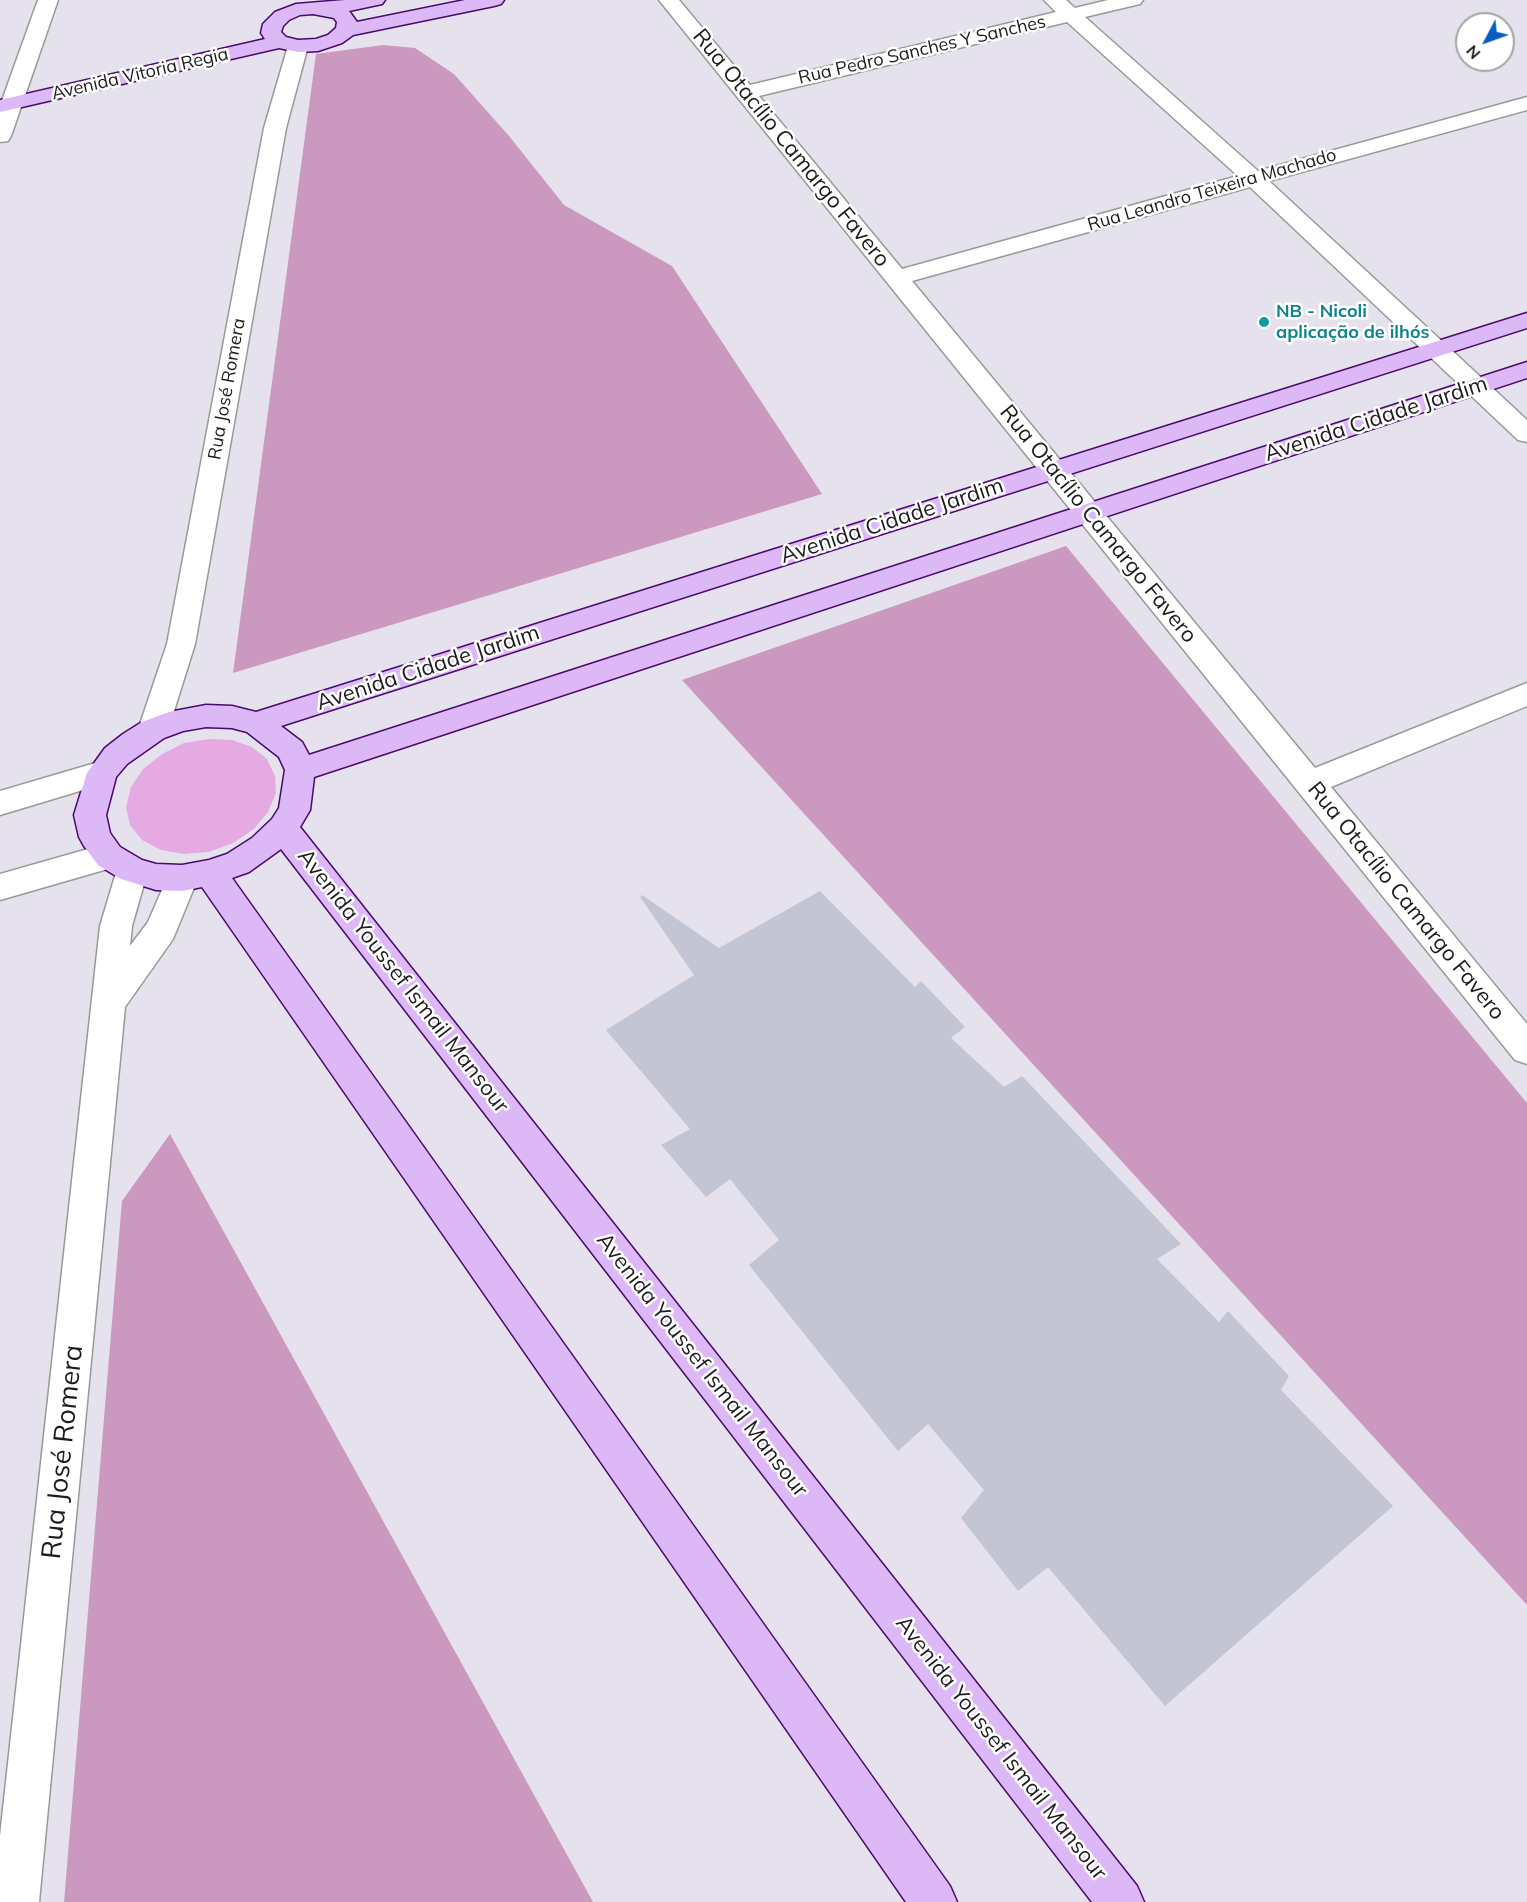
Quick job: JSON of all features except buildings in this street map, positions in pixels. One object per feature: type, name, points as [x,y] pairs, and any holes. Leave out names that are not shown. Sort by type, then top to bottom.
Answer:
[{"type":"street","points":[[0,136],[6,105],[21,78],[48,0]]},
{"type":"street","points":[[375,0],[296,10],[282,16],[283,37],[326,42],[335,39],[346,30],[494,0]]},
{"type":"street","name":"Rua Otacílio Camargo Favero","points":[[669,0],[1527,1049]]},
{"type":"street","name":"Rua Pedro Sanches Y Sanches","points":[[745,93],[1062,7],[1133,0]]},
{"type":"street","points":[[318,6],[341,14],[347,22],[346,30]]},
{"type":"street","points":[[1062,7],[1254,178],[1527,434]]},
{"type":"street","name":"Avenida Vitoria Regia","points":[[227,34],[283,37]]},
{"type":"street","name":"Avenida Vitoria Regia","points":[[6,105],[283,37]]},
{"type":"street","name":"Rua José Romera","points":[[153,730],[181,644],[275,128],[283,37]]},
{"type":"street","name":"Avenida Vitoria Regia","points":[[0,83],[44,74]]},
{"type":"street","name":"Rua Leandro Teixeira Machado","points":[[897,278],[1527,103]]},
{"type":"street","name":"Avenida Cidade Jardim","points":[[256,723],[1527,320]]},
{"type":"street","name":"Avenida Cidade Jardim","points":[[300,770],[1527,370]]},
{"type":"street","points":[[1309,783],[1527,694]]},
{"type":"street","points":[[206,716],[232,717],[256,723],[291,750],[300,770],[294,810],[283,828],[263,847],[247,857],[196,875],[156,876],[121,863],[95,837],[90,815],[102,773],[116,756],[134,742],[153,730],[180,720],[206,716]]},
{"type":"street","points":[[0,803],[102,773]]},
{"type":"street","name":"Avenida Youssef Ismail Mansour","points":[[283,828],[1121,1902]]},
{"type":"street","points":[[0,888],[121,863]]},
{"type":"street","name":"Rua José Romera","points":[[16,1902],[109,1002],[121,863]]},
{"type":"street","points":[[196,875],[934,1902]]},
{"type":"street","name":"Rua José Romera","points":[[109,1002],[196,875]]},
{"type":"shaded area","points":[[383,45],[415,48],[454,74],[509,136],[564,205],[672,266],[822,494],[233,673],[316,54]]},
{"type":"shaded area","points":[[1066,546],[1527,1103],[1527,1605],[682,680]]},
{"type":"shaded area","points":[[209,739],[232,740],[252,747],[267,759],[275,776],[276,793],[268,812],[254,829],[233,843],[209,852],[184,854],[161,850],[142,840],[130,825],[126,807],[131,787],[143,769],[162,754],[184,743]]},
{"type":"shaded area","points":[[170,1134],[593,1902],[64,1902],[122,1201]]},
{"type":"place","name":"NB - Nicoli aplicação de ilhós","points":[[1264,322]]}]
